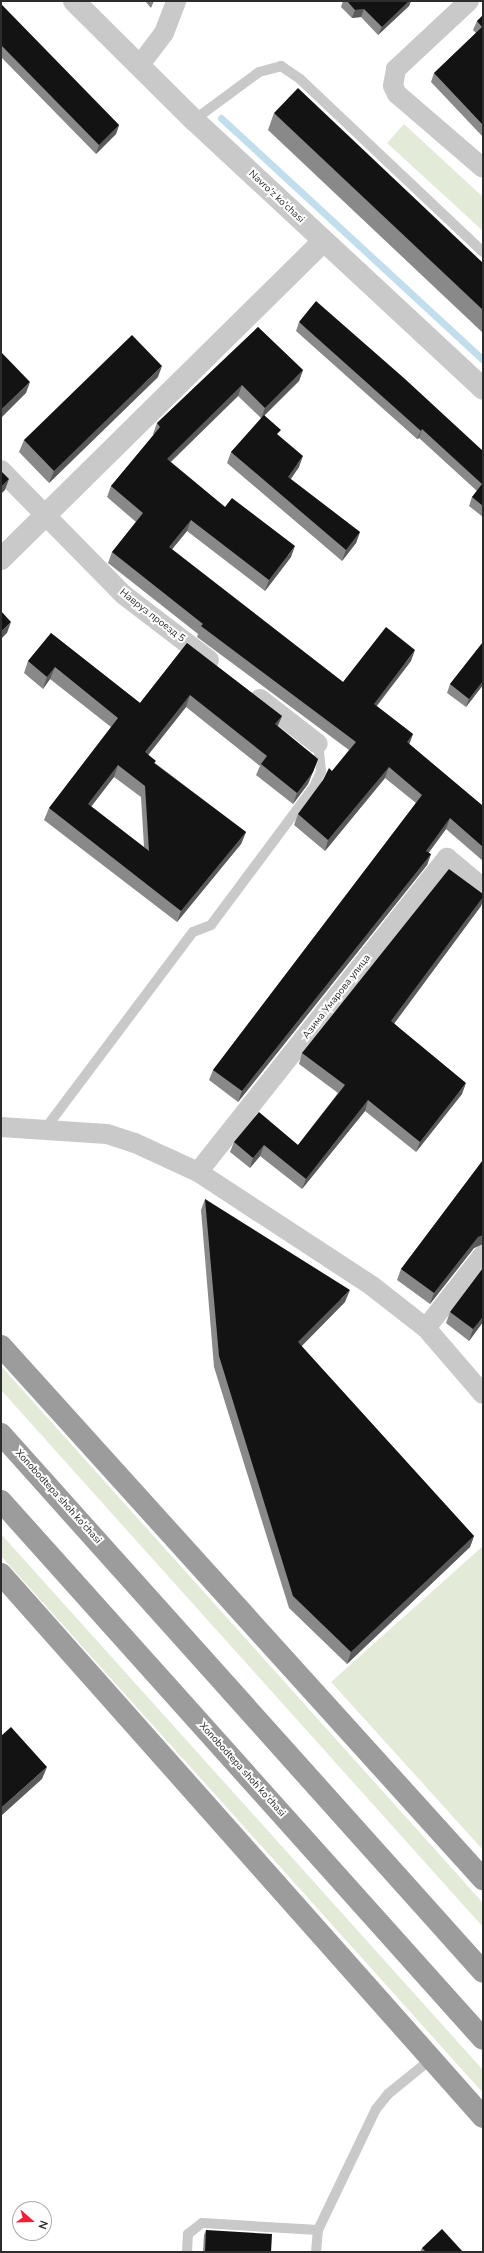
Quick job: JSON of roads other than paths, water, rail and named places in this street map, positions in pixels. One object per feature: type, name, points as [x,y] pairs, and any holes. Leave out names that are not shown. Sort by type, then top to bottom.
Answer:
[{"type":"highway","points":[[1,1346],[483,1879]]},
{"type":"highway","name":"Xonobodtepa shoh ko'chasi","points":[[1,1434],[483,1972]]},
{"type":"highway","name":"Xonobodtepa shoh ko'chasi","points":[[1,1501],[483,2039]]},
{"type":"highway","points":[[1,1574],[483,2117]]},
{"type":"street","name":"Navro'z ko'chasi","points":[[74,1],[194,120],[483,389]]},
{"type":"street","points":[[139,66],[164,34],[176,1]]},
{"type":"street","points":[[470,1],[396,69],[393,86],[397,94],[483,168]]},
{"type":"street","points":[[1,559],[324,241]]},
{"type":"street","name":"Навруз проезд 5","points":[[1,470],[45,517],[124,595],[224,672]]},
{"type":"street","points":[[243,686],[318,744]]},
{"type":"street","name":"Азима Умарова улица","points":[[198,1172],[447,858],[483,888]]},
{"type":"street","points":[[1,1127],[107,1134],[135,1142],[198,1172],[372,1286],[426,1328],[483,1394]]},
{"type":"street","points":[[426,1328],[483,1255]]},
{"type":"lane","points":[[194,120],[259,72],[281,66],[300,79],[483,252]]},
{"type":"lane","points":[[45,1129],[193,932],[211,925],[314,787],[321,770],[318,744]]},
{"type":"lane","points":[[316,2252],[318,2230],[376,2108],[388,2094],[431,2059]]},
{"type":"lane","points":[[187,2252],[188,2234],[202,2223],[318,2230]]},
{"type":"waterway","points":[[221,118],[483,360]]}]
